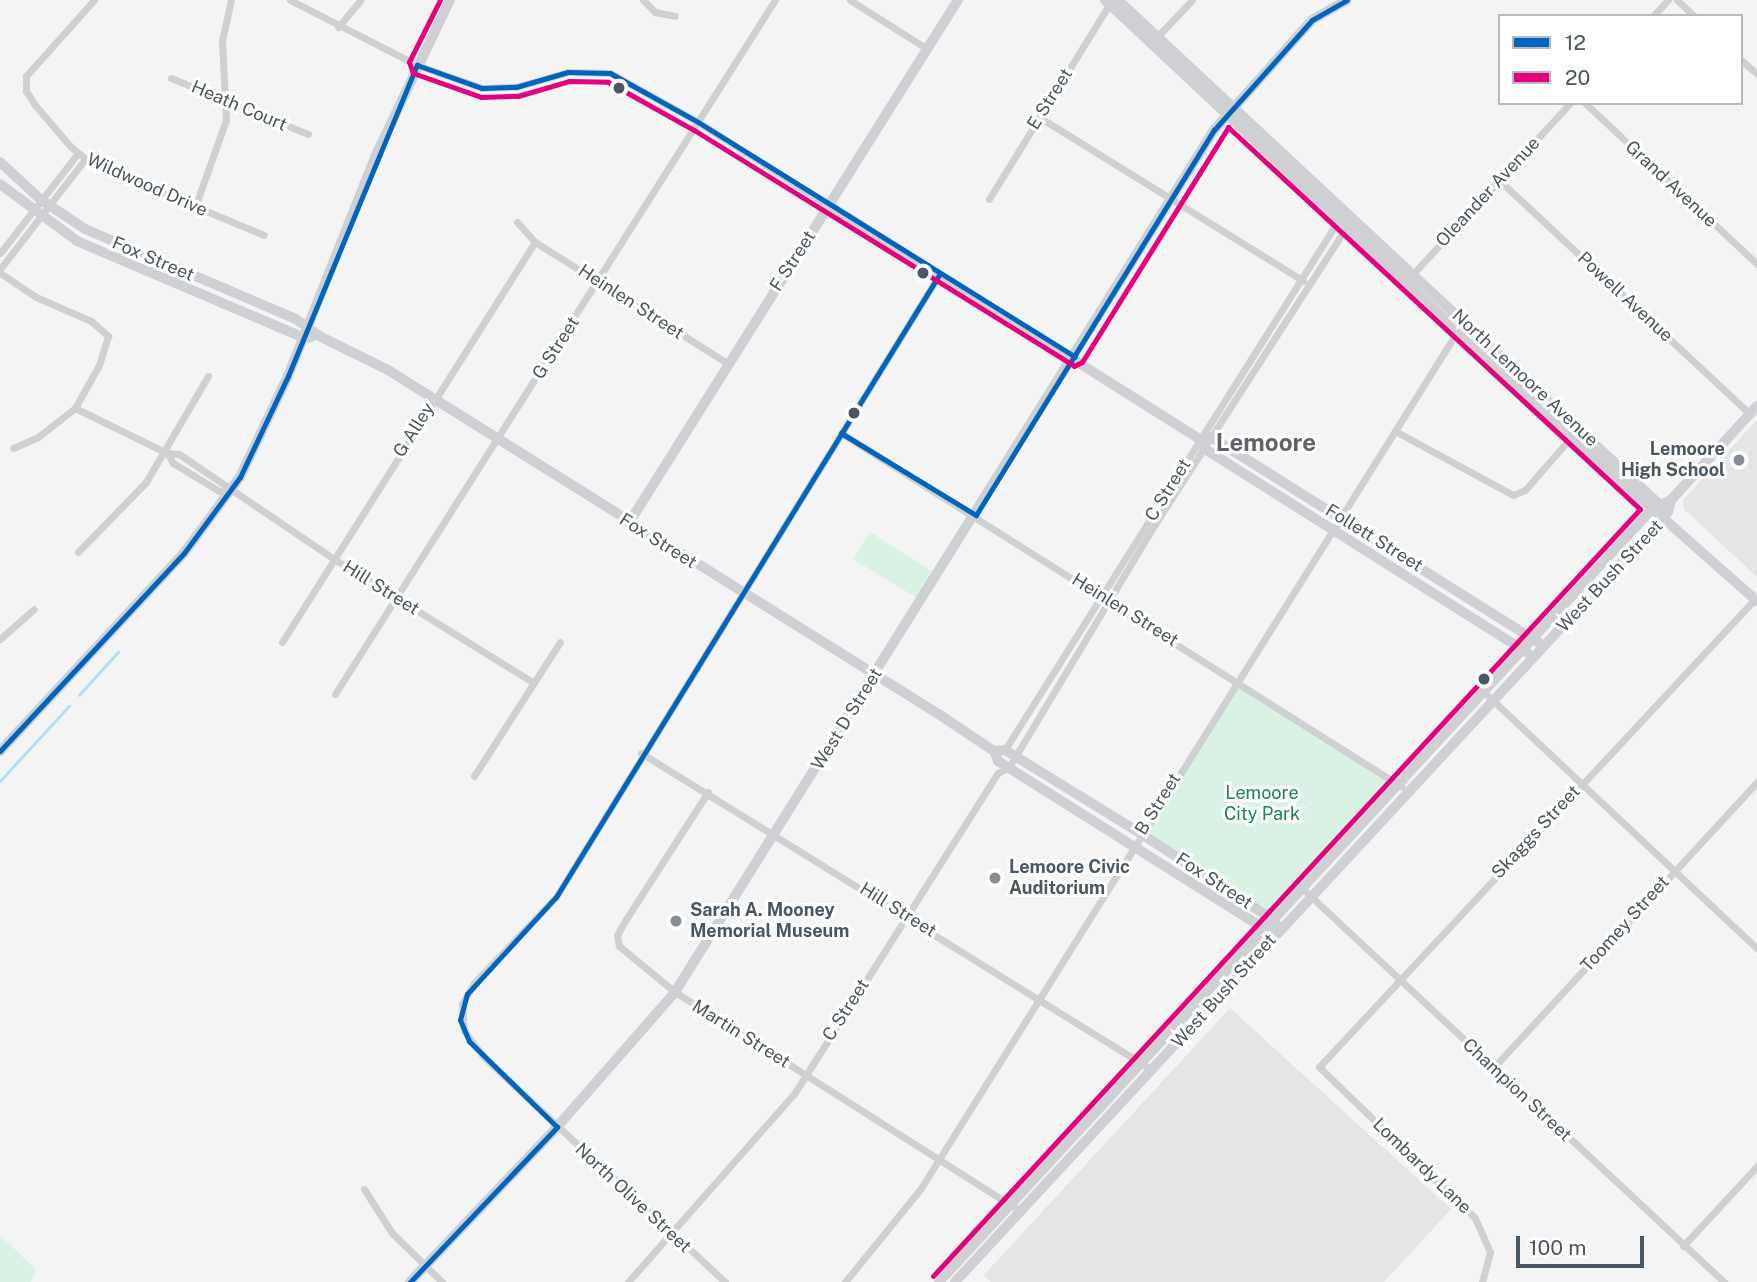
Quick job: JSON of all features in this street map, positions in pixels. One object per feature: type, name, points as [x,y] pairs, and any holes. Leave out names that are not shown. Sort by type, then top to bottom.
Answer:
[{"type":"street","name":"Wildwood Drive","points":[[94,0],[25,80],[35,105],[85,159],[264,235]]},
{"type":"street","points":[[195,206],[217,154],[227,104],[222,41],[231,0]]},
{"type":"street","name":"Follett Street","points":[[290,0],[338,27],[417,65],[482,88],[516,88],[568,72],[610,73],[698,122],[1075,357],[1334,530],[1529,654]]},
{"type":"street","points":[[338,27],[361,0]]},
{"type":"street","points":[[0,751],[184,553],[231,491],[269,422],[417,65],[450,0]]},
{"type":"street","points":[[643,0],[655,12],[675,16]]},
{"type":"street","name":"G Street","points":[[335,694],[600,282],[775,0]]},
{"type":"street","points":[[850,0],[926,48]]},
{"type":"street","name":"F Street","points":[[629,523],[727,363],[958,0]]},
{"type":"street","points":[[1155,39],[1192,0]]},
{"type":"street","name":"West D Street","points":[[410,1282],[557,1127],[675,992],[1229,110],[1311,20],[1347,0]]},
{"type":"street","points":[[1655,14],[1668,0]]},
{"type":"street","points":[[1677,0],[1692,14]]},
{"type":"street","name":"North Lemoore Avenue","points":[[1111,1],[1756,600]]},
{"type":"street","name":"E Street","points":[[989,199],[1111,1]]},
{"type":"street","points":[[1743,62],[1757,74]]},
{"type":"street","name":"Heath Court","points":[[171,78],[227,104],[308,134]]},
{"type":"street","name":"Oleander Avenue","points":[[1409,278],[1568,105]]},
{"type":"street","name":"Grand Avenue","points":[[1587,105],[1757,264]]},
{"type":"street","points":[[1039,117],[1310,285]]},
{"type":"street","points":[[0,253],[35,214],[78,153]]},
{"type":"street","points":[[44,202],[85,159]]},
{"type":"street","name":"Fox Street","points":[[0,162],[44,202],[85,229],[310,325],[319,336],[388,370],[629,523],[875,674],[1266,930]]},
{"type":"street","name":"Powell Avenue","points":[[1499,180],[1754,410]]},
{"type":"street","name":"Fox Street","points":[[0,184],[35,214],[122,263],[304,338],[319,336]]},
{"type":"street","points":[[13,448],[38,437],[75,408],[99,365],[108,341],[106,331],[36,297],[0,271],[35,214]]},
{"type":"street","name":"C Street","points":[[1004,759],[1110,600],[1300,279],[1346,219]]},
{"type":"street","name":"C Street","points":[[628,1282],[670,1232],[782,1111],[907,916],[1102,595],[1310,285],[1346,219]]},
{"type":"street","points":[[517,222],[535,242]]},
{"type":"street","name":"Heinlen Street","points":[[535,242],[727,363]]},
{"type":"street","name":"G Alley","points":[[282,642],[433,399],[535,242]]},
{"type":"street","points":[[642,753],[940,275]]},
{"type":"street","name":"B Street","points":[[845,1282],[906,1211],[1042,998],[1133,844],[1334,530],[1460,326]]},
{"type":"street","points":[[78,552],[124,509],[167,453],[208,376]]},
{"type":"street","name":"Hill Street","points":[[75,408],[167,453],[179,453],[225,481],[231,491],[334,559],[534,682]]},
{"type":"street","points":[[1671,500],[1754,410]]},
{"type":"street","points":[[1395,431],[1513,495],[1525,490],[1575,433]]},
{"type":"street","name":"Heinlen Street","points":[[841,433],[976,515],[1404,788]]},
{"type":"street","name":"Follett Street","points":[[1205,442],[1342,517],[1544,647]]},
{"type":"street","name":"West Bush Street","points":[[1529,654],[1534,639],[1655,506],[1671,500]]},
{"type":"street","name":"West Bush Street","points":[[1015,1209],[1152,1070],[1277,926],[1529,654],[1544,647],[1667,517],[1671,500]]},
{"type":"street","name":"Skaggs Street","points":[[1319,1066],[1580,784],[1756,600]]},
{"type":"street","points":[[0,639],[34,609]]},
{"type":"street","points":[[474,776],[560,642]]},
{"type":"street","points":[[1490,697],[1757,948]]},
{"type":"street","name":"Hill Street","points":[[642,753],[1042,998],[1152,1070]]},
{"type":"street","name":"North Olive Street","points":[[642,753],[556,897],[474,983],[462,1004],[460,1020],[482,1056],[724,1282]]},
{"type":"street","name":"Fox Street","points":[[1004,759],[1140,833],[1277,926]]},
{"type":"street","name":"Toomey Street","points":[[1494,1068],[1757,782]]},
{"type":"street","name":"Martin Street","points":[[708,792],[617,935],[619,946],[675,992],[1015,1209]]},
{"type":"street","name":"Champion Street","points":[[1308,893],[1724,1282]]},
{"type":"street","name":"West Bush Street","points":[[939,1282],[960,1276],[1142,1064],[1266,930],[1277,926]]},
{"type":"street","name":"Lombardy Lane","points":[[1319,1066],[1475,1218],[1490,1252],[1482,1282]]},
{"type":"street","points":[[1683,1246],[1757,1166]]},
{"type":"street","points":[[364,1189],[392,1233],[442,1282]]},
{"type":"shaded area","name":"Lemoore High School","points":[[1757,420],[1757,577],[1684,509],[1683,500]]},
{"type":"shaded area","points":[[1230,1008],[1451,1209],[1384,1282],[991,1282],[984,1275]]},
{"type":"green space","points":[[870,532],[938,575],[922,601],[853,559]]},
{"type":"green space","name":"Lemoore City Park","points":[[1236,682],[1399,785],[1275,921],[1140,833]]},
{"type":"green space","points":[[0,1235],[36,1270],[31,1282],[0,1282]]},
{"type":"waterway","points":[[79,695],[118,652]]},
{"type":"waterway","points":[[0,781],[69,706]]},
{"type":"transit line","name":"20","points":[[440,0],[409,62],[413,73],[481,97],[518,96],[569,81],[608,82],[694,130],[1074,366],[1082,362],[1228,127],[1640,509],[933,1276]]},
{"type":"transit line","name":"12","points":[[841,433],[976,515],[1214,130],[1312,20],[1347,0]]},
{"type":"transit line","name":"12","points":[[0,751],[184,553],[240,477],[288,376],[417,65],[482,88],[516,87],[568,72],[610,73],[698,122],[1075,357]]},
{"type":"transit line","name":"12","points":[[410,1282],[557,1127],[469,1041],[460,1020],[467,994],[556,897],[939,275]]},
{"type":"place","name":"Lemoore High School","points":[[1739,460]]},
{"type":"place","name":"Lemoore Civic Auditorium","points":[[995,878]]},
{"type":"place","name":"Sarah A. Mooney Memorial Museum","points":[[676,921]]},
{"type":"district","name":"Lemoore","points":[[1266,443]]}]
